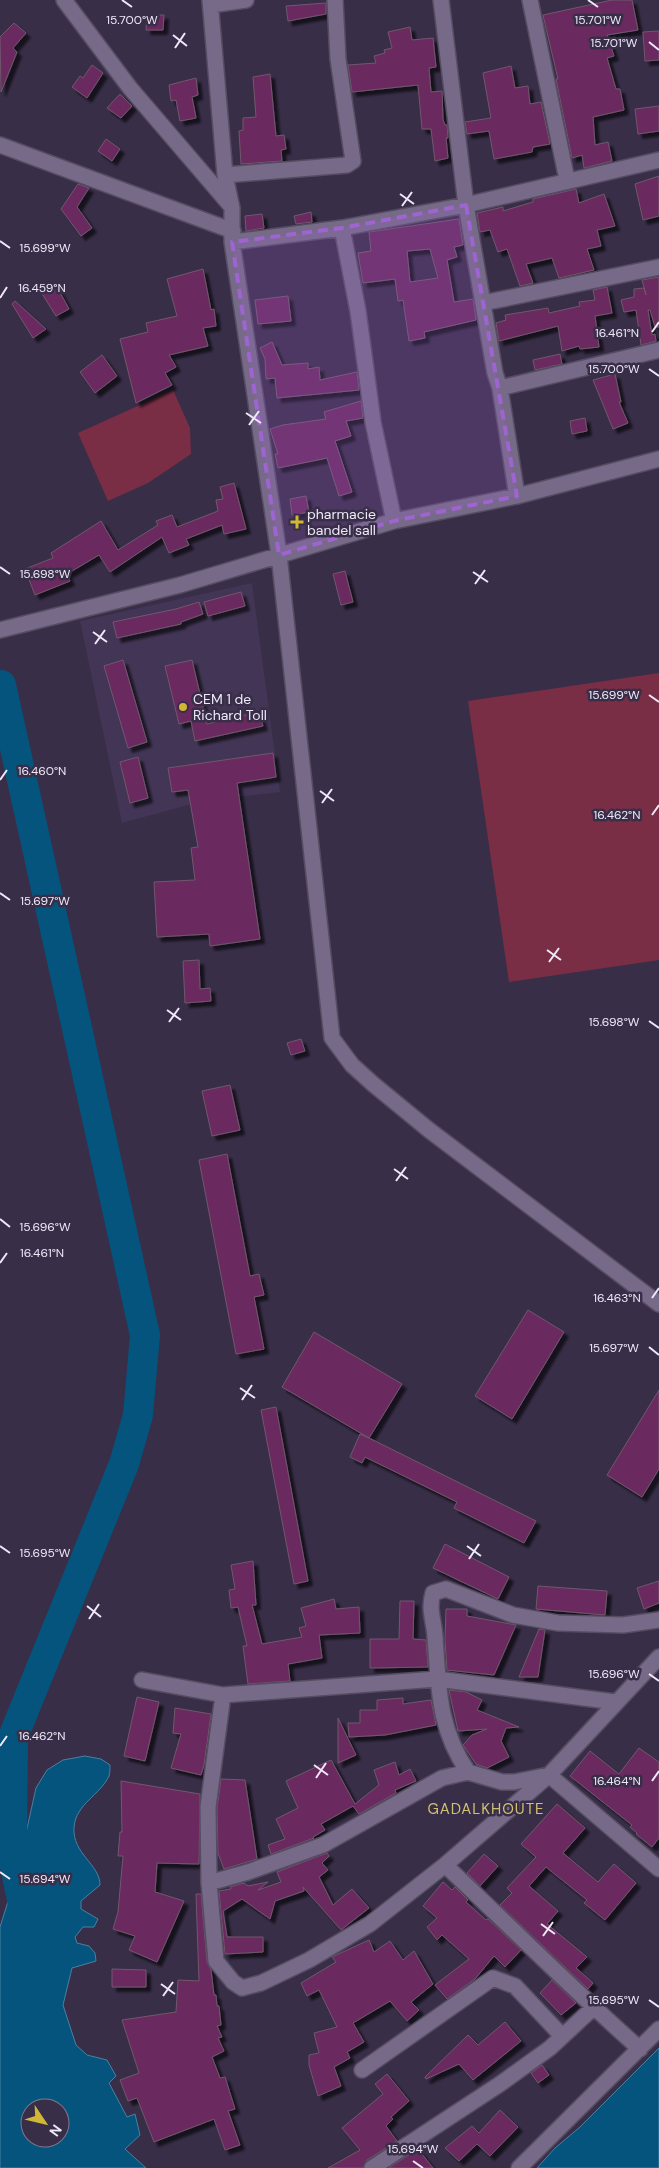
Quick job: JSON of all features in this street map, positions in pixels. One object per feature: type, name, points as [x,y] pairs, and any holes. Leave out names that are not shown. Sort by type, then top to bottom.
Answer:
[{"type":"street","points":[[64,0],[130,88],[232,208]]},
{"type":"street","points":[[246,0],[211,3],[226,175],[232,208],[233,237],[279,555],[301,770],[332,1038],[352,1065],[429,1130],[659,1304]]},
{"type":"street","points":[[226,175],[346,165],[354,161],[338,59],[335,0]]},
{"type":"street","points":[[441,0],[466,204],[495,373],[500,388],[517,496]]},
{"type":"street","points":[[530,0],[567,180]]},
{"type":"street","points":[[0,145],[233,237],[342,228],[466,204],[659,160]]},
{"type":"street","points":[[342,228],[358,311],[373,422],[394,521]]},
{"type":"street","points":[[483,303],[659,267]]},
{"type":"street","points":[[500,388],[659,350]]},
{"type":"street","points":[[0,630],[180,585],[394,521],[517,496],[659,459]]},
{"type":"street","points":[[468,1772],[457,1756],[444,1726],[437,1679],[435,1635],[429,1604],[433,1593],[446,1589],[513,1615],[558,1623],[623,1625],[659,1620]]},
{"type":"street","points":[[223,1695],[208,1807],[209,1883],[216,1961],[233,1982],[242,1988],[261,1983],[309,1960],[370,1924],[444,1865],[549,1775],[615,1702],[659,1657]]},
{"type":"street","points":[[142,1680],[223,1695],[437,1679],[615,1702]]},
{"type":"street","points":[[209,1883],[248,1872],[323,1845],[442,1778],[468,1772],[502,1782],[514,1782],[549,1775]]},
{"type":"street","points":[[549,1775],[657,1863]]},
{"type":"street","points":[[444,1865],[522,1937],[593,2008],[640,2049]]},
{"type":"street","points":[[362,2070],[493,1978],[515,1986],[562,2036]]},
{"type":"street","points":[[372,2168],[500,2084],[550,2048],[593,2008]]},
{"type":"street","points":[[519,2168],[659,2029]]},
{"type":"highlighted area","points":[[466,205],[517,496],[394,521],[279,555],[232,242],[342,228]]},
{"type":"shaded area","points":[[173,390],[190,428],[191,454],[148,483],[108,501],[78,433]]},
{"type":"shaded area","name":"CEM 1 de Richard Toll","points":[[252,583],[280,792],[203,801],[122,823],[80,621]]},
{"type":"shaded area","points":[[659,673],[659,960],[509,982],[468,701]]},
{"type":"water","points":[[85,1756],[101,1759],[110,1765],[109,1776],[105,1783],[79,1812],[74,1827],[77,1845],[96,1871],[100,1885],[81,1901],[81,1909],[98,1919],[94,1927],[83,1927],[75,1937],[77,1943],[89,1946],[95,1953],[96,1961],[72,1968],[63,2005],[76,2045],[87,2055],[107,2060],[116,2076],[109,2083],[127,2117],[135,2114],[140,2135],[125,2149],[146,2168],[0,2168],[0,1927],[17,1873],[36,1788],[47,1770],[63,1760]]},
{"type":"water","points":[[659,2048],[659,2168],[537,2168],[555,2148],[580,2127]]},
{"type":"building","points":[[612,0],[632,0],[638,30],[607,35],[614,56],[607,58],[616,89],[620,89],[624,110],[593,117],[595,145],[608,142],[612,161],[584,168],[582,155],[572,158],[556,79],[558,79],[543,15]]},
{"type":"building","points":[[326,3],[326,14],[288,21],[286,6]]},
{"type":"building","points":[[147,15],[164,15],[163,30],[146,30]]},
{"type":"building","points":[[14,23],[26,33],[13,48],[17,52],[1,92],[0,37]]},
{"type":"building","points":[[410,27],[412,40],[433,38],[436,67],[429,68],[431,92],[442,91],[443,120],[445,125],[447,125],[448,158],[435,161],[431,129],[422,129],[418,85],[352,92],[348,65],[376,63],[374,56],[385,53],[384,50],[392,48],[388,32]]},
{"type":"building","points":[[659,31],[659,60],[645,61],[643,32]]},
{"type":"building","points":[[92,65],[103,73],[87,98],[72,87],[80,76],[83,78]]},
{"type":"building","points":[[511,66],[515,88],[528,86],[530,104],[541,102],[550,144],[533,147],[532,152],[494,159],[489,131],[467,134],[465,122],[491,118],[483,73]]},
{"type":"building","points":[[270,74],[276,136],[284,135],[286,149],[281,150],[282,161],[241,164],[239,131],[243,130],[243,118],[256,117],[253,77]]},
{"type":"building","points":[[196,78],[198,95],[192,97],[196,118],[180,121],[176,100],[171,101],[169,85]]},
{"type":"building","points":[[120,94],[132,106],[121,118],[107,108]]},
{"type":"building","points":[[659,106],[659,131],[638,134],[635,109]]},
{"type":"building","points":[[106,139],[120,149],[112,161],[98,151]]},
{"type":"building","points":[[659,176],[659,216],[643,220],[635,184]]},
{"type":"building","points":[[78,184],[89,188],[77,207],[92,228],[81,236],[61,209]]},
{"type":"building","points":[[576,189],[579,203],[604,194],[615,226],[597,230],[601,246],[587,249],[594,270],[559,278],[552,258],[526,264],[533,283],[520,286],[507,249],[498,252],[490,230],[480,232],[477,213],[503,207],[503,211],[533,202],[533,199]]},
{"type":"building","points":[[311,212],[312,222],[296,224],[294,216]]},
{"type":"building","points":[[262,214],[264,228],[246,231],[245,216]]},
{"type":"building","points":[[459,219],[463,245],[454,247],[457,257],[447,260],[454,302],[473,299],[476,320],[424,332],[425,338],[409,341],[403,300],[398,301],[395,279],[363,283],[358,253],[371,251],[369,232]],"holes":[[[430,249],[438,278],[410,282],[407,251]]]},
{"type":"building","points":[[203,269],[211,310],[214,309],[216,326],[203,328],[208,346],[169,355],[176,367],[165,373],[172,385],[136,403],[120,339],[148,332],[146,323],[177,316],[167,279]]},
{"type":"building","points":[[659,277],[659,327],[655,327],[650,310],[648,310],[652,335],[655,334],[656,341],[641,345],[636,310],[624,312],[621,300],[634,297],[634,289],[644,288],[646,295],[642,280]]},
{"type":"building","points":[[55,283],[69,309],[56,316],[41,292]]},
{"type":"building","points":[[607,287],[612,313],[595,316],[599,347],[580,349],[579,346],[562,351],[558,326],[499,341],[496,323],[506,320],[505,315],[548,308],[549,313],[580,306],[579,302],[595,300],[593,290]]},
{"type":"building","points":[[288,296],[291,321],[258,324],[255,300]]},
{"type":"building","points":[[15,301],[46,329],[33,338],[12,304]]},
{"type":"building","points":[[272,342],[282,365],[308,363],[308,369],[319,367],[320,380],[357,372],[359,390],[277,398],[275,378],[266,379],[265,359],[260,348]]},
{"type":"building","points":[[560,354],[562,364],[535,370],[533,360]]},
{"type":"building","points":[[102,355],[117,376],[95,393],[80,372]]},
{"type":"building","points":[[615,374],[621,402],[619,402],[628,423],[613,429],[593,380]]},
{"type":"building","points":[[361,401],[363,418],[346,421],[351,436],[335,441],[352,492],[339,496],[327,458],[278,468],[275,454],[278,454],[270,429],[283,425],[326,419],[324,412]]},
{"type":"building","points":[[585,418],[587,431],[572,434],[570,421]]},
{"type":"building","points":[[234,483],[246,529],[224,534],[222,525],[186,539],[189,545],[169,553],[162,537],[110,572],[99,555],[67,574],[70,581],[35,595],[25,569],[53,558],[51,553],[101,521],[118,550],[158,525],[156,521],[172,515],[177,527],[218,511],[216,500],[223,499],[220,487]]},
{"type":"building","points":[[306,496],[309,512],[292,515],[290,499]]},
{"type":"building","points":[[345,571],[353,602],[341,605],[333,574]]},
{"type":"building","points":[[241,592],[245,606],[208,616],[204,602]]},
{"type":"building","points":[[199,602],[203,614],[181,622],[181,624],[117,638],[113,622],[176,609]]},
{"type":"building","points":[[123,660],[147,742],[128,748],[104,666]]},
{"type":"building","points":[[192,660],[207,724],[259,712],[263,726],[195,741],[191,721],[179,724],[165,666]]},
{"type":"building","points":[[273,753],[276,777],[237,783],[260,939],[210,946],[209,934],[157,937],[154,882],[195,880],[191,848],[198,847],[188,790],[172,792],[168,768]]},
{"type":"building","points":[[138,757],[148,798],[130,803],[120,762]]},
{"type":"building","points":[[199,960],[200,989],[210,988],[211,1001],[185,1003],[183,961]]},
{"type":"building","points":[[301,1039],[305,1051],[291,1055],[287,1043]]},
{"type":"building","points":[[230,1085],[240,1130],[212,1136],[202,1091]]},
{"type":"building","points":[[227,1154],[250,1276],[259,1274],[264,1295],[254,1297],[264,1349],[236,1354],[199,1160]]},
{"type":"building","points":[[528,1310],[564,1332],[512,1419],[475,1396]]},
{"type":"building","points":[[314,1332],[402,1384],[369,1438],[282,1387]]},
{"type":"building","points":[[659,1390],[659,1469],[642,1497],[607,1475]]},
{"type":"building","points":[[276,1407],[308,1581],[294,1584],[261,1410]]},
{"type":"building","points":[[360,1434],[536,1521],[524,1543],[454,1508],[457,1502],[365,1457],[362,1463],[350,1457]]},
{"type":"building","points":[[445,1544],[509,1577],[498,1599],[433,1568]]},
{"type":"building","points":[[253,1561],[256,1605],[252,1605],[262,1644],[302,1637],[299,1628],[306,1626],[301,1608],[334,1599],[336,1609],[359,1607],[360,1633],[319,1635],[322,1658],[288,1664],[290,1681],[248,1684],[243,1646],[247,1646],[238,1607],[231,1608],[229,1590],[235,1589],[231,1565]]},
{"type":"building","points":[[659,1581],[659,1603],[644,1609],[637,1588]]},
{"type":"building","points":[[538,1586],[607,1591],[605,1615],[536,1609]]},
{"type":"building","points":[[400,1601],[414,1601],[413,1639],[426,1640],[428,1667],[370,1668],[370,1639],[399,1639]]},
{"type":"building","points":[[446,1609],[467,1609],[467,1616],[516,1625],[494,1675],[447,1670],[445,1640]]},
{"type":"building","points":[[539,1629],[545,1630],[538,1677],[519,1677]]},
{"type":"building","points":[[449,1690],[466,1692],[482,1700],[477,1710],[519,1727],[506,1728],[501,1741],[509,1757],[487,1768],[476,1764],[463,1745],[472,1735],[487,1729],[458,1731]]},
{"type":"building","points":[[137,1697],[159,1702],[145,1761],[124,1756]]},
{"type":"building","points":[[403,1698],[403,1704],[431,1700],[436,1725],[385,1735],[349,1737],[348,1723],[360,1723],[360,1710],[377,1710],[377,1700]]},
{"type":"building","points":[[175,1708],[211,1714],[201,1775],[171,1768],[181,1734],[173,1733]]},
{"type":"building","points":[[338,1718],[356,1755],[338,1763]]},
{"type":"building","points":[[639,1748],[659,1762],[659,1838],[652,1847],[636,1834],[630,1827],[632,1825],[570,1776],[590,1751],[619,1774]]},
{"type":"building","points":[[331,1760],[355,1804],[379,1785],[374,1770],[395,1762],[399,1775],[410,1769],[416,1781],[395,1790],[396,1793],[359,1814],[353,1806],[321,1824],[325,1830],[314,1838],[271,1854],[268,1845],[285,1839],[276,1819],[298,1808],[286,1781]]},
{"type":"building","points":[[221,1779],[245,1780],[257,1859],[224,1869],[218,1853],[217,1808]]},
{"type":"building","points":[[121,1781],[200,1794],[199,1864],[157,1863],[155,1892],[184,1901],[157,1962],[129,1950],[135,1936],[113,1929],[118,1912],[123,1856],[118,1856],[120,1832],[122,1832]]},
{"type":"building","points":[[557,1804],[585,1828],[563,1853],[598,1882],[614,1864],[636,1883],[605,1920],[584,1903],[587,1900],[546,1867],[529,1886],[558,1911],[547,1924],[587,1957],[576,1968],[593,1983],[588,1989],[500,1905],[512,1893],[507,1888],[536,1857],[521,1844]]},
{"type":"building","points":[[327,1853],[329,1856],[322,1863],[328,1870],[319,1877],[333,1905],[352,1889],[369,1908],[341,1930],[303,1887],[304,1891],[275,1901],[270,1919],[242,1899],[223,1911],[227,1937],[263,1937],[263,1952],[225,1954],[219,1891],[231,1889],[230,1887],[244,1883],[248,1886],[268,1882],[258,1890],[281,1882],[277,1872]]},
{"type":"building","points":[[484,1854],[498,1866],[480,1886],[467,1873]]},
{"type":"building","points":[[443,1882],[452,1890],[455,1887],[468,1900],[466,1902],[486,1920],[488,1919],[521,1950],[505,1967],[494,1956],[475,1979],[447,1999],[435,1985],[469,1959],[442,1935],[437,1940],[427,1927],[437,1918],[423,1906]]},
{"type":"building","points":[[196,1894],[201,1894],[207,1962],[211,1970],[217,2006],[219,2006],[221,2025],[217,2026],[222,2037],[218,2038],[224,2051],[212,2057],[220,2078],[225,2077],[235,2109],[228,2111],[240,2145],[225,2150],[214,2119],[154,2142],[137,2098],[128,2101],[120,2080],[139,2073],[122,2020],[176,2012],[178,1980],[199,1981]]},
{"type":"building","points":[[369,1940],[374,1952],[390,1941],[403,1960],[414,1951],[433,1984],[411,2002],[419,2010],[407,2021],[390,2001],[353,2023],[364,2042],[347,2052],[350,2058],[334,2067],[341,2086],[318,2096],[309,2065],[309,2055],[319,2053],[314,2033],[337,2027],[319,1990],[307,1996],[301,1983],[336,1962],[332,1957]]},
{"type":"building","points":[[112,1969],[146,1970],[146,1987],[112,1987]]},
{"type":"building","points":[[552,1980],[576,2003],[561,2015],[540,1993]]},
{"type":"building","points":[[505,2022],[521,2041],[473,2080],[459,2064],[426,2079],[425,2077],[468,2035],[478,2045]]},
{"type":"building","points":[[542,2065],[549,2075],[538,2083],[531,2073]]},
{"type":"building","points":[[387,2074],[409,2101],[391,2117],[393,2119],[386,2126],[397,2141],[367,2160],[363,2168],[328,2168],[360,2150],[342,2128],[383,2094],[375,2084]]},
{"type":"building","points":[[500,2110],[518,2127],[490,2156],[477,2144],[459,2161],[445,2148],[472,2126],[479,2133]]},
{"type":"building","points":[[418,2149],[433,2168],[389,2168],[390,2167]]},
{"type":"waterway","points":[[1,685],[145,1335],[138,1415],[124,1464],[13,1737],[12,1852],[25,1914]]},
{"type":"place","name":"pharmacie bandel sall","points":[[297,522]]},
{"type":"place","name":"CEM 1 de Richard Toll","points":[[183,707]]},
{"type":"district","name":"GADALKHOUTE","points":[[486,1809]]}]
